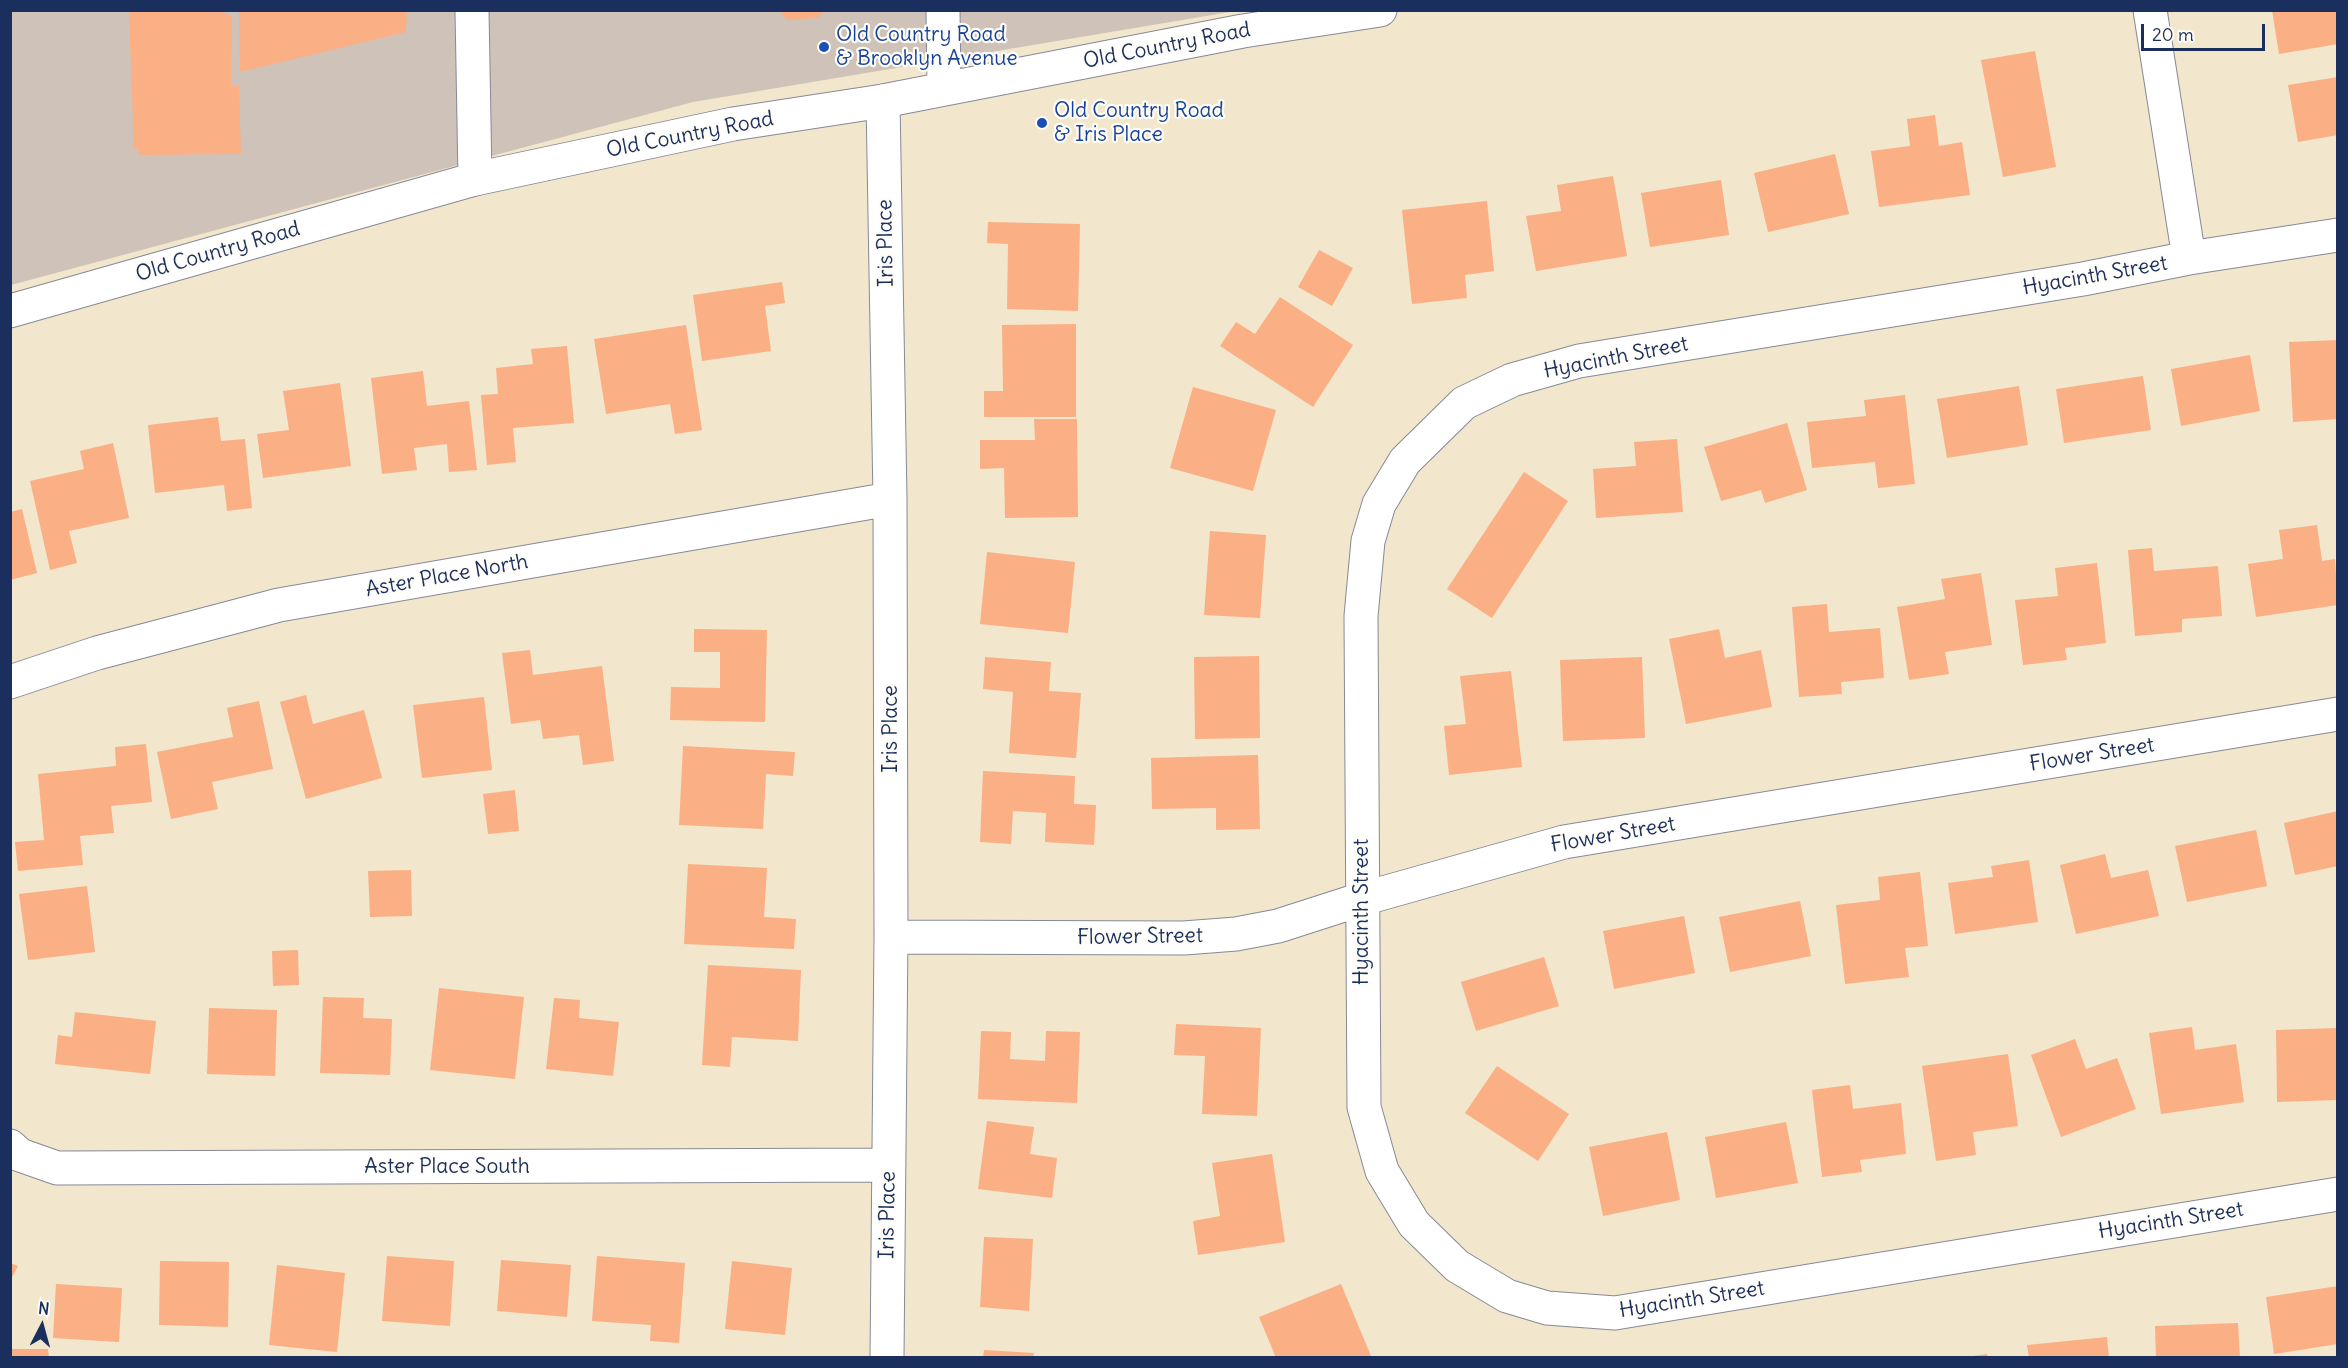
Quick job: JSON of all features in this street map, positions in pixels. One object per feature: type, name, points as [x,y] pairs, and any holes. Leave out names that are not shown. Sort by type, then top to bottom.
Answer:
[{"type":"street","points":[[472,10],[475,179]]},
{"type":"street","points":[[943,10],[944,88]]},
{"type":"street","name":"Old Country Road","points":[[11,311],[475,179],[726,126],[883,100],[1243,31],[1380,10]]},
{"type":"street","name":"Hyacinth Street","points":[[2150,10],[2190,258]]},
{"type":"street","name":"Iris Place","points":[[883,100],[890,499],[891,937],[887,1358]]},
{"type":"street","name":"Hyacinth Street","points":[[2337,235],[1579,361],[1512,380],[1464,403],[1405,461],[1379,504],[1368,540],[1361,616],[1364,1107],[1382,1171],[1414,1224],[1457,1266],[1507,1296],[1547,1308],[1615,1313],[2337,1194]]},
{"type":"street","points":[[10,303],[11,311]]},
{"type":"street","name":"Aster Place North","points":[[10,682],[97,653],[279,605],[890,499]]},
{"type":"street","name":"Flower Street","points":[[891,937],[1184,938],[1236,934],[1278,926],[1362,899],[1564,842],[2337,714]]},
{"type":"street","name":"Aster Place South","points":[[10,1146],[20,1155],[57,1168],[889,1165]]},
{"type":"shaded area","points":[[11,11],[1236,11],[693,102],[11,285]]},
{"type":"building","points":[[129,10],[222,12],[232,16],[231,85],[239,85],[241,154],[139,155],[139,149],[134,149]]},
{"type":"building","points":[[239,10],[407,10],[406,32],[240,72]]},
{"type":"building","points":[[782,10],[821,10],[821,14],[818,18],[787,20]]},
{"type":"building","points":[[2272,10],[2338,10],[2338,44],[2279,54]]},
{"type":"building","points":[[2035,51],[2056,167],[2003,177],[1981,60]]},
{"type":"building","points":[[2338,77],[2338,135],[2298,142],[2288,85]]},
{"type":"building","points":[[1935,115],[1939,146],[1962,142],[1970,195],[1879,207],[1871,151],[1910,146],[1907,119]]},
{"type":"building","points":[[1835,154],[1849,214],[1768,232],[1754,173]]},
{"type":"building","points":[[1613,176],[1627,256],[1536,271],[1526,216],[1561,211],[1557,185]]},
{"type":"building","points":[[1721,180],[1729,235],[1650,247],[1641,193]]},
{"type":"building","points":[[1487,201],[1494,271],[1465,275],[1467,298],[1412,304],[1402,210]]},
{"type":"building","points":[[988,222],[1080,224],[1078,311],[1007,309],[1008,244],[987,243]]},
{"type":"building","points":[[1319,250],[1353,268],[1332,306],[1298,287]]},
{"type":"building","points":[[782,282],[785,303],[765,306],[771,351],[702,361],[693,295]]},
{"type":"building","points":[[1280,297],[1353,345],[1313,407],[1220,346],[1236,322],[1255,334]]},
{"type":"building","points":[[1076,324],[1076,417],[984,417],[984,391],[1003,391],[1002,325]]},
{"type":"building","points":[[686,325],[702,430],[675,434],[670,404],[606,414],[594,339]]},
{"type":"building","points":[[2338,340],[2338,419],[2293,422],[2289,342]]},
{"type":"building","points":[[567,346],[574,423],[513,428],[516,462],[487,465],[481,395],[498,394],[496,368],[533,364],[531,349]]},
{"type":"building","points":[[2250,355],[2260,411],[2181,426],[2171,369]]},
{"type":"building","points":[[423,371],[427,406],[469,401],[477,470],[449,472],[447,444],[414,448],[417,470],[382,474],[371,378]]},
{"type":"building","points":[[2143,376],[2151,430],[2064,443],[2056,389]]},
{"type":"building","points":[[340,383],[351,466],[263,478],[257,434],[289,430],[283,391]]},
{"type":"building","points":[[2019,386],[2028,445],[1947,458],[1937,399]]},
{"type":"building","points":[[1193,387],[1276,410],[1253,491],[1170,468]]},
{"type":"building","points":[[1905,395],[1915,484],[1878,488],[1875,462],[1812,468],[1807,422],[1866,416],[1864,400]]},
{"type":"building","points":[[218,417],[221,441],[245,439],[252,508],[227,511],[224,485],[155,493],[148,425]]},
{"type":"building","points":[[1034,419],[1077,419],[1078,517],[1005,518],[1004,468],[980,469],[980,440],[1035,440]]},
{"type":"building","points":[[1787,423],[1807,490],[1765,503],[1761,490],[1721,501],[1704,447]]},
{"type":"building","points":[[1677,439],[1683,512],[1596,518],[1593,469],[1636,466],[1634,442]]},
{"type":"building","points":[[113,443],[129,518],[69,531],[77,563],[50,570],[30,481],[84,469],[80,451]]},
{"type":"building","points":[[1524,472],[1568,501],[1492,618],[1447,589]]},
{"type":"building","points":[[22,509],[37,573],[10,580],[10,512]]},
{"type":"building","points":[[2317,525],[2322,561],[2335,559],[2338,605],[2256,617],[2248,564],[2283,559],[2279,530]]},
{"type":"building","points":[[1210,531],[1266,535],[1260,618],[1204,615]]},
{"type":"building","points":[[2152,548],[2154,571],[2218,566],[2222,616],[2182,619],[2182,632],[2135,636],[2128,550]]},
{"type":"building","points":[[987,552],[1075,562],[1068,633],[980,624]]},
{"type":"building","points":[[2097,563],[2106,643],[2065,648],[2067,660],[2023,665],[2015,600],[2058,596],[2055,568]]},
{"type":"building","points":[[1981,573],[1992,645],[1945,652],[1949,674],[1909,680],[1897,607],[1945,599],[1941,579]]},
{"type":"building","points":[[1827,604],[1829,632],[1880,628],[1884,678],[1841,682],[1842,694],[1799,697],[1792,607]]},
{"type":"building","points":[[694,629],[767,630],[765,722],[670,720],[671,687],[720,688],[720,652],[694,652]]},
{"type":"building","points":[[1719,629],[1725,658],[1761,650],[1772,707],[1686,724],[1669,639]]},
{"type":"building","points":[[530,650],[533,675],[602,666],[614,761],[583,765],[579,735],[543,739],[540,720],[511,724],[502,653]]},
{"type":"building","points":[[1259,656],[1260,738],[1195,739],[1194,657]]},
{"type":"building","points":[[985,657],[1051,662],[1049,691],[1081,693],[1076,758],[1009,753],[1013,692],[983,689]]},
{"type":"building","points":[[1642,657],[1645,738],[1563,741],[1560,660]]},
{"type":"building","points":[[1511,671],[1522,767],[1449,775],[1444,726],[1466,724],[1460,676]]},
{"type":"building","points":[[306,695],[313,724],[364,710],[382,778],[306,799],[280,702]]},
{"type":"building","points":[[484,697],[492,770],[422,778],[413,705]]},
{"type":"building","points":[[259,701],[273,769],[212,782],[218,809],[171,819],[157,752],[233,737],[227,708]]},
{"type":"building","points":[[146,744],[152,802],[111,806],[114,833],[80,836],[83,865],[18,871],[15,842],[44,840],[38,774],[116,766],[115,747]]},
{"type":"building","points":[[683,746],[795,752],[793,776],[766,774],[763,829],[679,825]]},
{"type":"building","points":[[1258,755],[1260,829],[1216,830],[1216,808],[1152,809],[1151,758]]},
{"type":"building","points":[[983,771],[1075,776],[1074,804],[1096,805],[1094,845],[1045,842],[1046,813],[1013,811],[1011,844],[980,842]]},
{"type":"building","points":[[515,790],[519,831],[488,834],[483,794]]},
{"type":"building","points":[[2338,811],[2338,866],[2295,875],[2284,823]]},
{"type":"building","points":[[2256,830],[2267,886],[2187,902],[2175,846]]},
{"type":"building","points":[[2105,854],[2111,878],[2148,870],[2159,916],[2076,934],[2060,865]]},
{"type":"building","points":[[2029,860],[2038,922],[1955,934],[1948,883],[1993,877],[1991,866]]},
{"type":"building","points":[[688,864],[767,868],[764,917],[796,919],[794,949],[684,944]]},
{"type":"building","points":[[411,870],[412,916],[370,917],[368,871]]},
{"type":"building","points":[[1920,872],[1928,946],[1905,948],[1909,977],[1845,984],[1836,905],[1880,900],[1878,877]]},
{"type":"building","points":[[87,886],[95,952],[28,960],[19,894]]},
{"type":"building","points":[[1800,901],[1811,956],[1730,972],[1719,917]]},
{"type":"building","points":[[1684,916],[1695,973],[1614,989],[1603,931]]},
{"type":"building","points":[[298,950],[299,985],[273,986],[272,951]]},
{"type":"building","points":[[1544,957],[1559,1006],[1476,1031],[1461,982]]},
{"type":"building","points":[[708,965],[801,970],[798,1041],[732,1037],[730,1067],[702,1065]]},
{"type":"building","points":[[439,988],[524,997],[515,1079],[430,1070]]},
{"type":"building","points":[[323,997],[364,998],[363,1018],[392,1019],[390,1075],[320,1073]]},
{"type":"building","points":[[554,998],[580,1000],[579,1018],[619,1022],[613,1076],[546,1069]]},
{"type":"building","points":[[209,1008],[277,1010],[275,1076],[207,1074]]},
{"type":"building","points":[[75,1012],[156,1021],[150,1074],[55,1064],[58,1035],[72,1037]]},
{"type":"building","points":[[1176,1024],[1261,1028],[1257,1116],[1202,1114],[1205,1056],[1174,1055]]},
{"type":"building","points":[[2192,1027],[2195,1050],[2236,1044],[2244,1102],[2161,1114],[2149,1033]]},
{"type":"building","points":[[2338,1028],[2338,1100],[2277,1102],[2276,1030]]},
{"type":"building","points":[[981,1031],[1011,1032],[1010,1059],[1045,1061],[1046,1031],[1080,1032],[1077,1103],[978,1099]]},
{"type":"building","points":[[2075,1039],[2086,1069],[2117,1058],[2136,1109],[2061,1137],[2031,1055]]},
{"type":"building","points":[[2008,1054],[2018,1126],[1973,1132],[1976,1155],[1936,1161],[1922,1066]]},
{"type":"building","points":[[1497,1066],[1569,1114],[1538,1161],[1465,1113]]},
{"type":"building","points":[[1850,1085],[1853,1109],[1901,1103],[1906,1154],[1860,1160],[1862,1172],[1822,1177],[1812,1090]]},
{"type":"building","points":[[987,1121],[1034,1127],[1030,1154],[1057,1158],[1052,1198],[978,1189]]},
{"type":"building","points":[[1786,1122],[1798,1183],[1716,1198],[1705,1137]]},
{"type":"building","points":[[1667,1132],[1680,1200],[1603,1216],[1589,1147]]},
{"type":"building","points":[[1272,1154],[1285,1242],[1198,1255],[1193,1221],[1220,1216],[1212,1163]]},
{"type":"building","points":[[984,1237],[1033,1239],[1029,1311],[980,1307]]},
{"type":"building","points":[[387,1256],[454,1261],[450,1326],[382,1321]]},
{"type":"building","points":[[597,1256],[685,1263],[679,1343],[650,1341],[651,1325],[592,1321]]},
{"type":"building","points":[[501,1260],[571,1265],[567,1317],[497,1311]]},
{"type":"building","points":[[160,1261],[229,1262],[228,1327],[159,1325]]},
{"type":"building","points":[[732,1261],[792,1268],[785,1335],[725,1329]]},
{"type":"building","points":[[10,1263],[18,1266],[10,1281]]},
{"type":"building","points":[[277,1265],[345,1273],[337,1352],[269,1345]]},
{"type":"building","points":[[56,1284],[122,1288],[119,1342],[53,1338]]},
{"type":"building","points":[[1341,1284],[1371,1356],[1276,1358],[1259,1317]]},
{"type":"building","points":[[2338,1286],[2338,1344],[2274,1354],[2266,1297]]},
{"type":"building","points":[[2238,1323],[2240,1358],[2156,1358],[2155,1326]]},
{"type":"building","points":[[2107,1337],[2109,1358],[2029,1358],[2027,1345]]},
{"type":"building","points":[[10,1349],[48,1349],[49,1358],[10,1358]]},
{"type":"building","points":[[984,1350],[1034,1353],[1033,1358],[983,1358]]},
{"type":"building","points":[[1987,1354],[1988,1358],[1973,1358],[1973,1356]]},
{"type":"place","name":"Old Country Road & Brooklyn Avenue","points":[[824,47]]},
{"type":"place","name":"Old Country Road & Iris Place","points":[[1042,123]]}]
